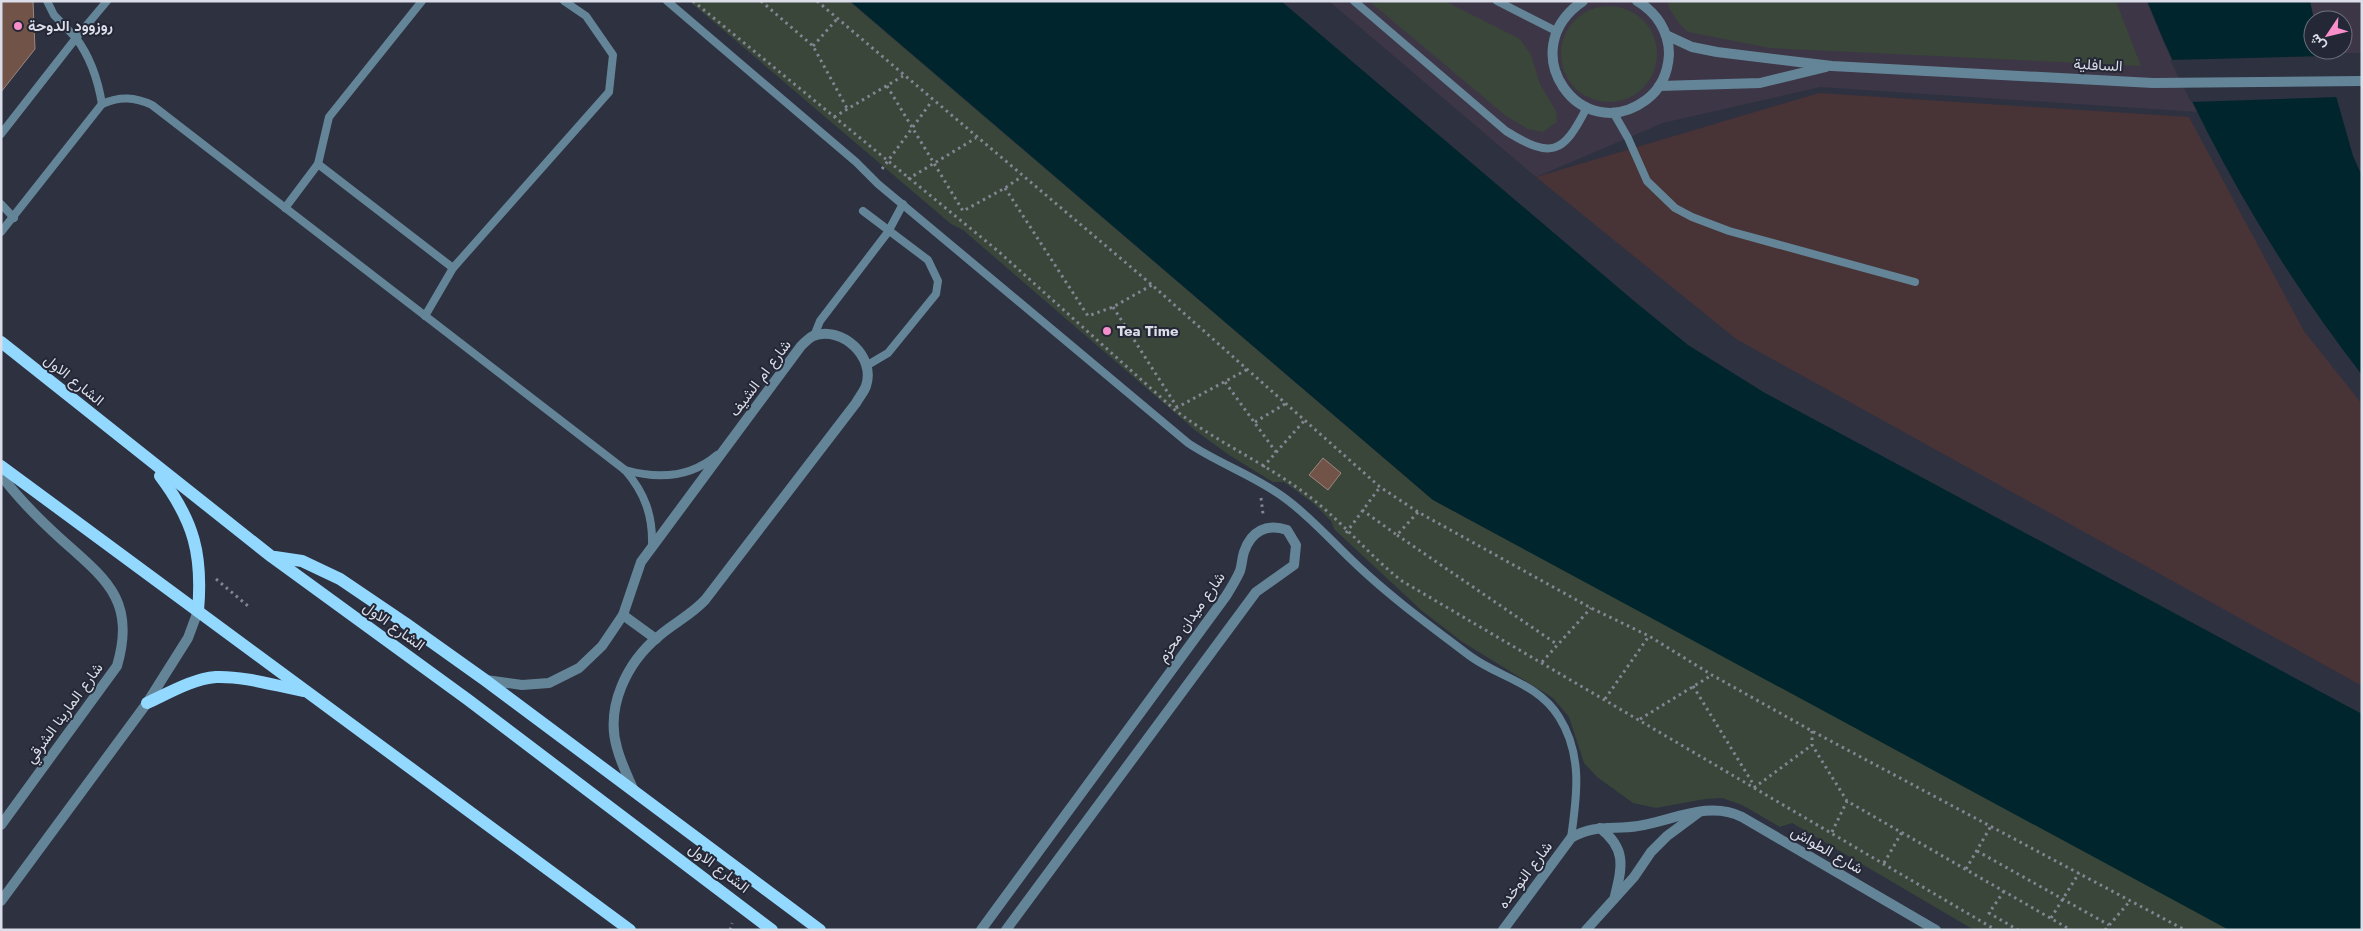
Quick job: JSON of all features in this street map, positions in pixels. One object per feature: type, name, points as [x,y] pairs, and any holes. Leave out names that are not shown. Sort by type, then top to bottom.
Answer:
[{"type":"main road","name":"الشارع الاول","points":[[2,342],[150,462],[272,557],[467,699],[772,930]]},
{"type":"main road","points":[[150,462],[170,489],[194,536],[201,578],[198,611]]},
{"type":"main road","points":[[1,466],[630,930]]},
{"type":"main road","points":[[272,557],[302,561],[340,579],[485,680],[820,930]]},
{"type":"main road","points":[[147,703],[194,682],[215,678],[240,679],[308,692]]},
{"type":"main road","points":[[608,914],[617,930]]},
{"type":"street","points":[[1583,1],[1572,9],[1556,31],[1552,45],[1552,60],[1556,75],[1563,89],[1574,99],[1587,107],[1613,112],[1627,110],[1640,105],[1659,86],[1669,61],[1666,35],[1657,18],[1637,1]]},
{"type":"street","name":"السافلية","points":[[1666,35],[1692,47],[1718,52],[1832,66],[2153,83],[2358,81]]},
{"type":"street","name":"السافلية","points":[[1659,86],[1760,83],[1832,66]]},
{"type":"street","name":"شارع ام الشيف","points":[[485,680],[522,685],[549,683],[564,677],[590,659],[602,646],[623,615],[641,562],[801,346],[814,336],[830,336],[849,340],[859,351],[866,366]]},
{"type":"street","points":[[634,791],[616,748],[614,722],[620,686],[632,665],[656,639],[691,614],[716,586],[856,403],[867,384],[866,366]]},
{"type":"street","name":"شارع المارينا الشرقي","points":[[1,475],[12,490],[96,570],[111,588],[120,607],[123,627],[123,645],[117,666],[1,824]]},
{"type":"street","points":[[1006,930],[1256,592],[1294,565],[1296,545],[1287,530],[1278,527],[1264,527]]},
{"type":"street","name":"شارع ميدان محزم","points":[[981,930],[1226,596],[1240,571],[1249,540],[1264,527]]},
{"type":"street","points":[[1,901],[147,703],[185,644],[198,611]]},
{"type":"street","points":[[623,615],[656,639]]},
{"type":"street","name":"شارع الطواش","points":[[1571,838],[1584,830],[1635,826],[1658,822],[1679,814],[1730,811],[1936,930]]},
{"type":"street","points":[[1586,930],[1634,877],[1651,852],[1667,836],[1698,812]]},
{"type":"street","points":[[1600,828],[1609,834],[1619,852],[1621,872],[1615,897]]},
{"type":"street","name":"شارع النوخده","points":[[1503,930],[1571,838]]},
{"type":"lane","points":[[47,1],[54,15],[85,50],[95,72],[102,104]]},
{"type":"lane","points":[[1,134],[107,1]]},
{"type":"lane","points":[[285,208],[318,164],[329,117],[422,1]]},
{"type":"lane","points":[[426,316],[453,268],[609,92],[613,55],[586,16],[564,1]]},
{"type":"lane","points":[[667,1],[856,162],[874,180],[1188,443],[1210,458],[1240,471],[1285,498],[1313,521],[1336,545],[1396,600],[1474,658],[1525,684],[1544,700],[1558,715],[1571,738],[1576,763],[1578,789],[1571,838]]},
{"type":"lane","points":[[1354,1],[1506,131],[1529,145],[1548,150],[1562,145],[1575,130],[1587,107]]},
{"type":"lane","points":[[1497,1],[1556,31]]},
{"type":"lane","points":[[1,232],[14,218],[102,104],[120,98],[131,98],[152,105],[625,470],[636,483],[647,505],[652,529],[652,546]]},
{"type":"lane","points":[[1613,112],[1628,138],[1647,181],[1675,208],[1692,217],[1729,230],[1915,282]]},
{"type":"lane","points":[[318,164],[453,268]]},
{"type":"lane","points":[[1,204],[14,218]]},
{"type":"lane","points":[[814,336],[820,321],[888,232],[903,204]]},
{"type":"lane","points":[[863,211],[888,232],[928,260],[938,281],[936,294],[888,353],[866,366]]},
{"type":"lane","points":[[625,470],[642,475],[678,475],[696,469],[711,461],[725,449]]},
{"type":"path","points":[[693,1],[998,251],[1199,429],[1277,473],[1317,502],[1380,564],[1402,581],[1640,719],[1996,930]]},
{"type":"path","points":[[761,1],[813,46],[848,110]]},
{"type":"path","points":[[817,1],[932,101],[1152,285],[1380,487],[1418,512],[1591,608],[1649,636],[1712,675],[1812,731],[2185,930]]},
{"type":"path","points":[[813,46],[837,18]]},
{"type":"path","points":[[834,118],[903,76]]},
{"type":"path","points":[[886,86],[963,211],[1022,177]]},
{"type":"path","points":[[874,180],[911,127],[932,101]]},
{"type":"path","points":[[908,178],[976,138]]},
{"type":"path","points":[[1005,188],[1088,316],[1113,307],[1152,285]]},
{"type":"path","points":[[1113,307],[1176,408]]},
{"type":"path","points":[[1176,408],[1248,369]]},
{"type":"path","points":[[1225,382],[1276,452]]},
{"type":"path","points":[[1255,422],[1285,404]]},
{"type":"path","points":[[1264,527],[1260,483],[1263,466],[1304,421]]},
{"type":"path","points":[[1336,545],[1380,487]]},
{"type":"path","points":[[1362,510],[1558,645]]},
{"type":"path","points":[[1398,535],[1418,512]]},
{"type":"path","points":[[215,570],[216,580],[248,606]]},
{"type":"path","points":[[1542,662],[1591,608]]},
{"type":"path","points":[[1606,700],[1649,636]]},
{"type":"path","points":[[1640,719],[1712,675]]},
{"type":"path","points":[[1693,686],[1755,787]]},
{"type":"path","points":[[1812,731],[1812,745],[1847,802],[2071,930]]},
{"type":"path","points":[[1755,787],[1812,745]]},
{"type":"path","points":[[1832,832],[1847,802]]},
{"type":"path","points":[[1966,869],[1991,826]]},
{"type":"path","points":[[1884,863],[1902,832]]},
{"type":"path","points":[[1978,851],[2109,925]]},
{"type":"path","points":[[2051,918],[2079,873]]},
{"type":"path","points":[[2004,891],[1989,913],[2018,930]]},
{"type":"path","points":[[2104,930],[2130,901]]},
{"type":"path","points":[[730,930],[732,923]]},
{"type":"shaded area","points":[[689,1],[849,1],[1433,500],[2237,930],[1974,930],[1792,823],[1780,827],[1742,805],[1722,798],[1705,799],[1656,808],[1633,803],[1597,777],[1584,763],[1569,717],[1553,698],[1461,641],[1421,610],[1334,529],[1331,521],[1313,503],[1284,482],[1273,482],[1229,455],[1196,431],[963,230],[951,224]]},
{"type":"shaded area","points":[[850,1],[1281,1],[1688,345],[1765,393],[2362,714],[2362,930],[2229,930],[1433,500]]},
{"type":"shaded area","points":[[1329,1],[2147,1],[2165,46],[2198,112],[1820,87],[1663,123],[1536,177]]},
{"type":"shaded area","points":[[1369,1],[1445,1],[1520,39],[1531,55],[1540,84],[1556,111],[1557,122],[1543,132],[1528,129],[1506,116]]},
{"type":"shaded area","points":[[1668,1],[2116,1],[2141,66],[1770,48],[1688,32],[1678,22],[1669,8]]},
{"type":"shaded area","points":[[2147,1],[2310,1],[2312,10],[2303,10],[2303,60],[2326,60],[2353,156],[2362,176],[2362,375],[2330,332],[2270,242],[2216,148],[2168,50]]},
{"type":"shaded area","points":[[2310,1],[2362,1],[2362,53],[2353,53],[2353,10],[2312,10]]},
{"type":"shaded area","points":[[1609,6],[1627,10],[1643,20],[1653,36],[1657,54],[1653,72],[1643,88],[1627,98],[1609,102],[1591,98],[1575,88],[1565,72],[1561,54],[1565,36],[1575,20],[1591,10]]},
{"type":"shaded area","points":[[1819,93],[2189,117],[2304,331],[2362,404],[2362,686],[1736,339],[1536,177]]},
{"type":"pier","points":[[2303,57],[2303,60],[2328,60],[2339,97],[2191,102],[2170,60]]},
{"type":"building","name":"روزوود الدوحة","points":[[1,1],[33,1],[35,49],[1,92]]},
{"type":"building","points":[[1323,458],[1341,473],[1328,490],[1309,475]]},
{"type":"place","name":"روزوود الدوحة","points":[[18,26]]},
{"type":"place","name":"Tea Time","points":[[1107,331]]}]
